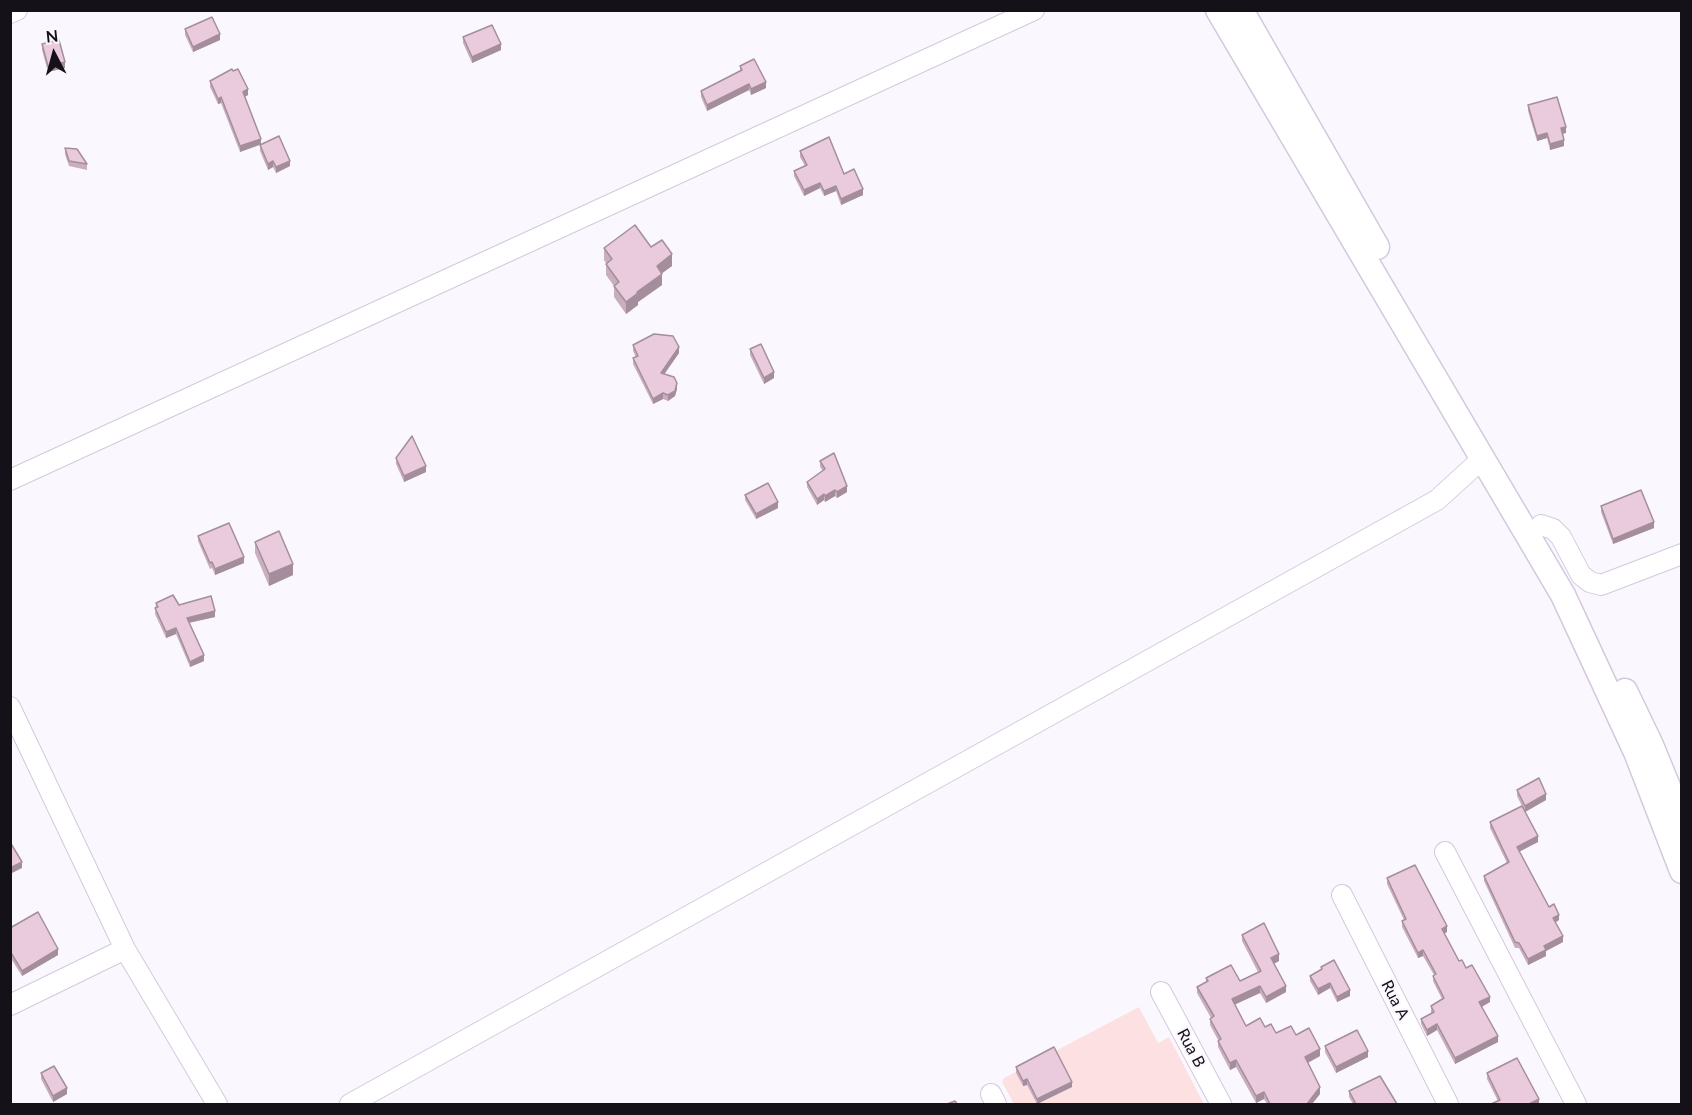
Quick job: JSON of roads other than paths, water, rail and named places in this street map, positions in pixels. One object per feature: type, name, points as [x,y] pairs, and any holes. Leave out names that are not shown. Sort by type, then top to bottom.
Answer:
[{"type":"main road","points":[[1218,10],[1563,596],[1636,752],[1682,871]]},
{"type":"main road","points":[[1241,10],[1541,525],[1585,607],[1651,745],[1682,821]]},
{"type":"street","points":[[10,13],[17,10]]},
{"type":"street","points":[[10,480],[1034,10]]},
{"type":"street","points":[[350,1104],[1437,500],[1483,458]]},
{"type":"street","points":[[1541,525],[1553,529],[1561,537],[1581,575],[1590,582],[1601,585],[1682,554]]},
{"type":"street","points":[[10,706],[125,949],[217,1104]]},
{"type":"street","points":[[1445,852],[1576,1104]]},
{"type":"street","name":"Rua A","points":[[1342,895],[1448,1104]]},
{"type":"street","points":[[10,1005],[125,949]]},
{"type":"street","name":"Rua B","points":[[1161,992],[1221,1104]]}]
